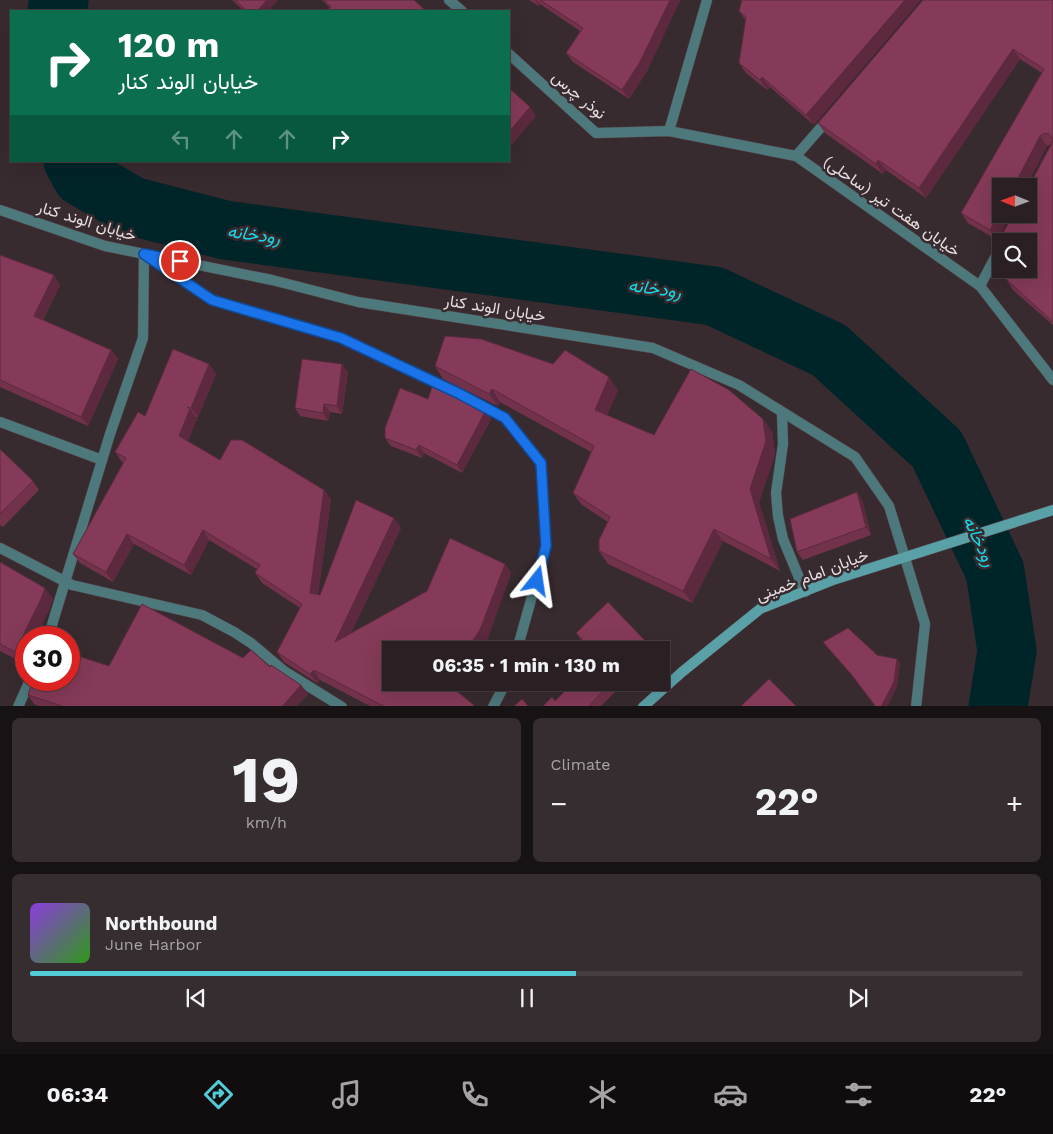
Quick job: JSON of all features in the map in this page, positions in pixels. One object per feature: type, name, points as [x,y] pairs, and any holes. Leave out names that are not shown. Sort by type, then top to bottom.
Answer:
[{"type":"main road","name":"خیابان امام خمینی","points":[[643,706],[760,609],[833,580],[1048,511]]},
{"type":"street","points":[[449,0],[461,10]]},
{"type":"street","points":[[669,131],[707,0]]},
{"type":"street","name":"نوذر چرس","points":[[510,55],[596,133],[669,131]]},
{"type":"street","points":[[796,156],[834,111]]},
{"type":"street","name":"خیابان هفت تیر (ساحلی)","points":[[669,131],[796,156],[980,286],[1053,380]]},
{"type":"street","name":"خیابان الوند کنار","points":[[0,210],[105,246],[272,280],[358,302],[653,348],[739,386],[855,457],[889,506],[926,624],[916,706]]},
{"type":"street","points":[[52,626],[102,460],[143,338],[144,254]]},
{"type":"street","points":[[144,254],[212,300],[341,338],[460,394],[505,418],[541,463],[546,546],[520,641]]},
{"type":"street","points":[[980,286],[992,263]]},
{"type":"street","points":[[782,412],[783,444],[776,493],[778,516],[783,540],[804,592]]},
{"type":"street","points":[[0,422],[102,460]]},
{"type":"street","points":[[0,548],[72,585],[202,616],[234,632],[251,643],[284,671],[342,706]]},
{"type":"street","points":[[18,706],[25,691]]},
{"type":"street","points":[[493,706],[501,691]]},
{"type":"building","points":[[235,0],[267,0],[258,10],[246,10]]},
{"type":"building","points":[[324,0],[414,0],[425,10],[327,10],[331,7]]},
{"type":"building","points":[[540,0],[670,0],[640,62],[622,90],[566,53],[583,28]]},
{"type":"building","points":[[742,0],[905,0],[806,115],[762,77],[760,80],[739,63],[746,17],[739,11]]},
{"type":"building","points":[[923,0],[1053,0],[1053,139],[1049,134],[1045,133],[1040,136],[1018,178],[992,178],[992,223],[994,223],[990,230],[961,213],[1044,69],[1013,49],[919,188],[878,160],[876,164],[818,123]]},
{"type":"building","points":[[510,89],[530,107],[510,131]]},
{"type":"building","points":[[1053,139],[1053,322],[1006,279],[1037,278],[1037,233],[1003,233],[1009,223],[1038,222],[1038,178],[1033,178]]},
{"type":"building","points":[[0,255],[54,275],[34,316],[111,350],[81,417],[0,380]]},
{"type":"building","points":[[445,336],[481,339],[553,364],[565,350],[609,377],[595,410],[654,435],[691,369],[729,390],[763,419],[766,441],[750,489],[771,559],[714,529],[683,591],[599,551],[599,540],[610,517],[573,493],[594,446],[492,389],[489,394],[435,366]]},
{"type":"building","points":[[173,349],[209,364],[191,408],[187,407],[190,409],[179,436],[220,460],[231,440],[242,440],[324,490],[310,593],[320,595],[356,500],[394,518],[335,642],[427,591],[450,538],[505,564],[480,630],[472,641],[382,641],[382,691],[456,691],[474,706],[383,706],[314,670],[310,674],[277,652],[302,604],[255,573],[260,565],[203,530],[184,565],[127,534],[106,572],[73,554],[126,458],[115,452],[138,412],[145,416]]},
{"type":"building","points":[[302,359],[342,364],[337,406],[324,404],[323,413],[295,408]]},
{"type":"building","points":[[433,384],[486,410],[457,465],[419,445],[416,450],[385,438],[385,428],[400,388],[428,399]]},
{"type":"building","points":[[0,449],[33,481],[0,514]]},
{"type":"building","points":[[857,492],[866,527],[797,552],[790,519]]},
{"type":"building","points":[[0,562],[45,588],[28,626],[15,626],[15,652],[0,644]]},
{"type":"building","points":[[608,602],[645,641],[584,641],[576,633]]},
{"type":"building","points":[[142,604],[243,658],[251,650],[270,667],[271,665],[301,685],[283,706],[62,706],[28,695],[29,691],[80,691],[80,657],[109,666]]},
{"type":"building","points":[[848,628],[877,655],[897,659],[894,682],[882,706],[875,706],[823,642]]},
{"type":"building","points":[[769,679],[796,706],[741,706]]},
{"type":"building","points":[[565,691],[603,691],[589,706],[543,706],[552,697],[555,701]]},
{"type":"building","points":[[522,699],[528,706],[514,706]]},
{"type":"waterway","name":"رودخانه","points":[[57,10],[59,0]]},
{"type":"waterway","name":"رودخانه","points":[[74,162],[82,177],[132,206],[225,230],[714,296],[829,350],[937,449],[995,571],[1007,651],[998,706]]},
{"type":"route","points":[[180,261],[144,254],[212,300],[341,338],[460,394],[505,418],[541,463],[546,546],[537,581]]}]
